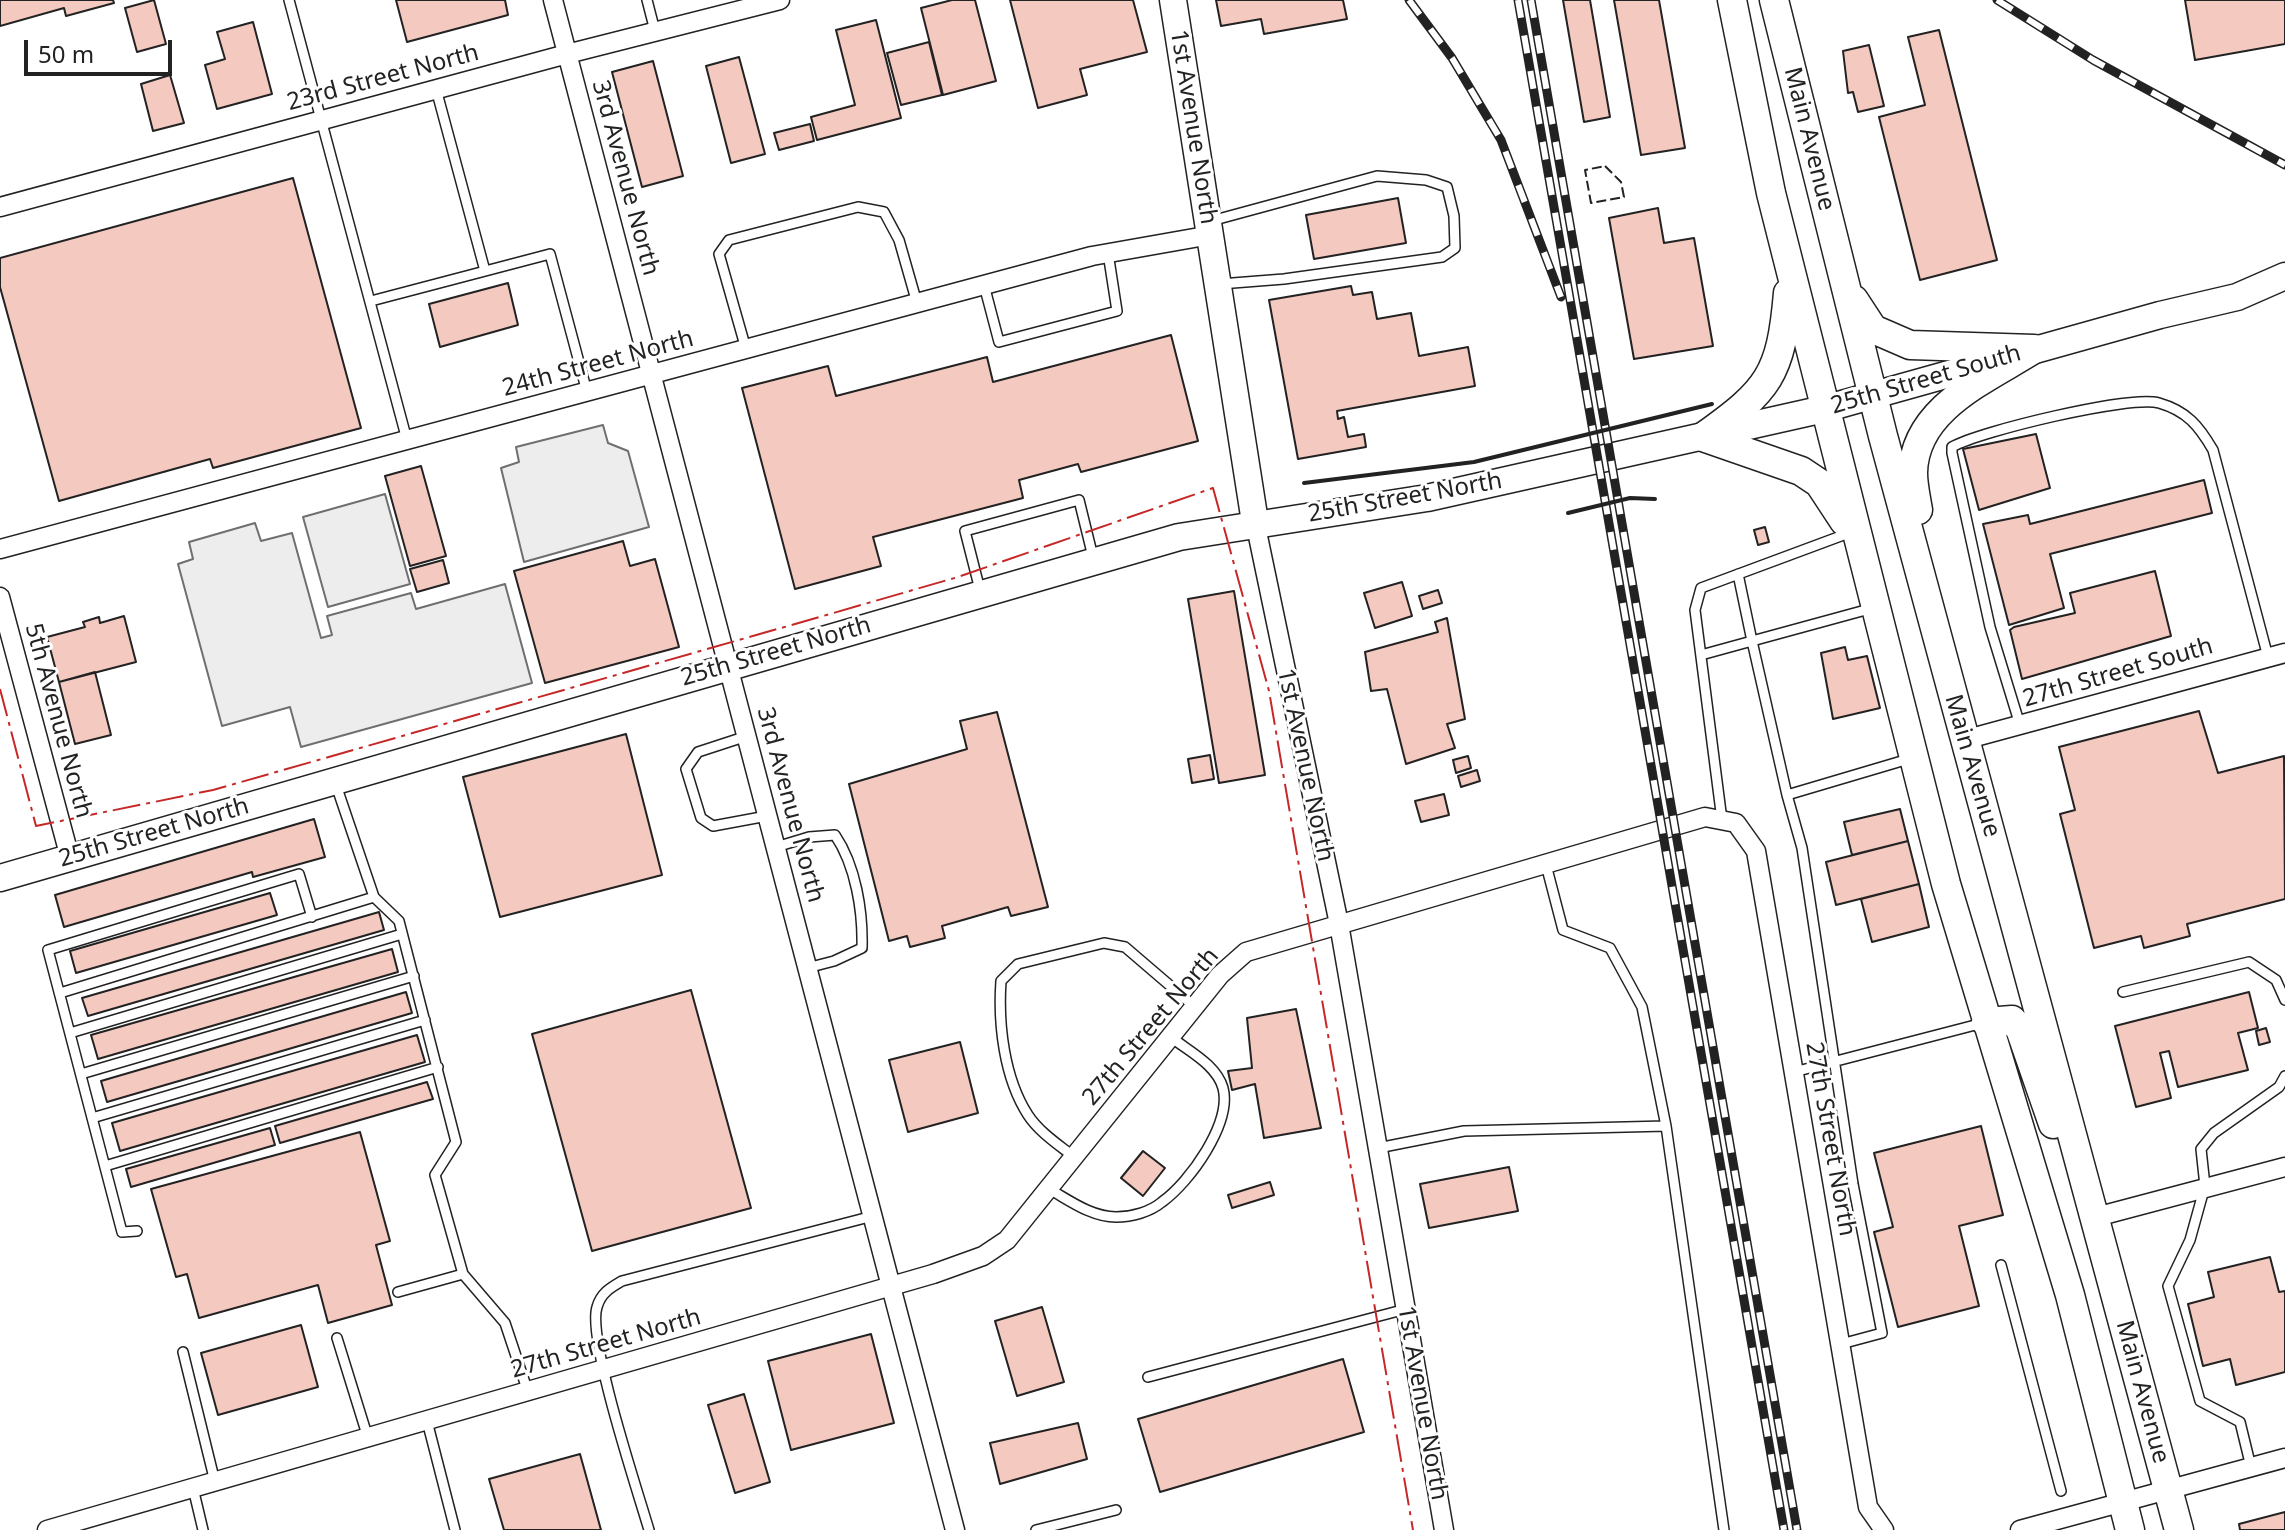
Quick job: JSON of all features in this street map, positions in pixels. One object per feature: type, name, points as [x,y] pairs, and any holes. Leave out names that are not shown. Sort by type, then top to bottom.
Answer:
[{"type":"main road","name":"1st Avenue North","points":[[1173,0],[1255,522]]},
{"type":"main road","name":"Main Avenue","points":[[1732,0],[1824,409],[1916,757],[1946,884],[2070,1295],[2126,1516]]},
{"type":"main road","name":"Main Avenue","points":[[1774,0],[1872,393],[2179,1530]]},
{"type":"main road","points":[[1703,437],[1749,404],[1775,369],[1785,327],[1790,268]]},
{"type":"main road","name":"25th Street South","points":[[1563,469],[1824,409],[2034,349],[2237,297],[2285,276]]},
{"type":"main road","points":[[1846,289],[1873,329],[1910,345],[2034,349]]},
{"type":"main road","points":[[1933,622],[1913,473],[1919,438],[1948,404],[2034,349]]},
{"type":"main road","points":[[1703,437],[1760,460],[1782,463],[1819,483],[1864,562]]},
{"type":"main road","name":"25th Street North","points":[[0,878],[1179,537],[1255,522],[1427,498],[1563,469]]},
{"type":"main road","points":[[1986,1022],[2012,1020],[2020,1029],[2065,1160],[2107,1259]]},
{"type":"street","name":"3rd Avenue North","points":[[553,0],[955,1530]]},
{"type":"street","name":"23rd Street North","points":[[0,207],[567,54],[780,0]]},
{"type":"street","name":"24th Street North","points":[[0,549],[984,285],[1210,228]]},
{"type":"street","name":"1st Avenue North","points":[[1255,522],[1339,924],[1444,1530]]},
{"type":"street","name":"5th Avenue North","points":[[0,597],[70,858]]},
{"type":"street","name":"27th Street South","points":[[1964,740],[2276,655]]},
{"type":"street","name":"27th Street North","points":[[47,1530],[891,1286],[983,1256],[1007,1240],[1220,975],[1246,952],[1545,861],[1705,817],[1736,823],[1756,851],[1868,1507],[1884,1530]]},
{"type":"street","points":[[2096,1217],[2285,1167]]},
{"type":"street","points":[[2020,1530],[2126,1516],[2167,1488],[2285,1458]]},
{"type":"lane","points":[[289,0],[324,119],[407,440]]},
{"type":"lane","points":[[647,0],[655,31]]},
{"type":"lane","points":[[436,89],[485,271]]},
{"type":"lane","points":[[1210,228],[1377,176],[1426,180],[1447,187],[1454,216],[1455,248],[1442,257],[1284,279],[1220,284]]},
{"type":"lane","points":[[746,349],[719,254],[729,240],[858,207],[884,212],[899,240],[917,303]]},
{"type":"lane","points":[[984,285],[999,342],[1117,311],[1108,253]]},
{"type":"lane","points":[[371,301],[550,254],[587,392]]},
{"type":"lane","points":[[2020,725],[1990,627],[1952,461],[1952,447],[2006,428],[2106,408],[2157,402],[2196,420],[2213,450],[2276,655]]},
{"type":"lane","points":[[981,593],[965,531],[1079,500],[1094,561]]},
{"type":"lane","points":[[1722,820],[1695,610],[1701,588],[1849,533]]},
{"type":"lane","points":[[1738,574],[1787,795],[1802,848],[1853,1184],[1882,1333],[1841,1344]]},
{"type":"lane","points":[[1701,655],[1876,607]]},
{"type":"lane","points":[[747,736],[698,752],[686,769],[701,818],[713,826],[767,816]]},
{"type":"lane","points":[[1787,795],[1916,757]]},
{"type":"lane","points":[[334,780],[374,897],[399,921],[438,1067],[456,1142],[435,1175],[463,1274],[505,1323],[528,1392]]},
{"type":"lane","points":[[776,847],[809,837],[835,835],[845,850],[862,921],[862,948],[834,961],[807,968]]},
{"type":"lane","points":[[1545,861],[1563,930],[1610,948],[1642,1007],[1666,1126],[1724,1530]]},
{"type":"lane","points":[[137,1231],[122,1232],[48,950],[299,874],[312,917]]},
{"type":"lane","points":[[60,993],[374,897]]},
{"type":"lane","points":[[70,1033],[402,934]]},
{"type":"lane","points":[[1074,1157],[1028,1114],[1013,1080],[999,1020],[1001,981],[1018,964],[1104,943],[1125,947],[1195,1007]]},
{"type":"lane","points":[[2123,992],[2249,962],[2276,980],[2285,1000]]},
{"type":"lane","points":[[81,1074],[414,976]]},
{"type":"lane","points":[[92,1118],[425,1020]]},
{"type":"lane","points":[[1794,1072],[1986,1022]]},
{"type":"lane","points":[[1049,1189],[1092,1213],[1113,1217],[1135,1215],[1163,1202],[1191,1170],[1211,1144],[1224,1116],[1223,1087],[1209,1065],[1171,1037]]},
{"type":"lane","points":[[105,1166],[438,1067]]},
{"type":"lane","points":[[2251,1467],[2240,1422],[2200,1401],[2168,1286],[2190,1240],[2205,1186],[2201,1149],[2214,1133],[2279,1087],[2285,1076]]},
{"type":"lane","points":[[1378,1148],[1464,1131],[1666,1126]]},
{"type":"lane","points":[[649,1530],[597,1342],[597,1307],[605,1291],[622,1281],[873,1216]]},
{"type":"lane","points":[[2001,1265],[2061,1491]]},
{"type":"lane","points":[[398,1292],[463,1274]]},
{"type":"lane","points":[[1148,1377],[1406,1309]]},
{"type":"lane","points":[[337,1338],[368,1438]]},
{"type":"lane","points":[[183,1352],[215,1482]]},
{"type":"lane","points":[[427,1421],[455,1530]]},
{"type":"lane","points":[[193,1488],[203,1530]]},
{"type":"lane","points":[[1036,1530],[1116,1510]]},
{"type":"shaded area","points":[[603,425],[608,443],[628,451],[649,527],[524,562],[501,468],[519,462],[516,447]]},
{"type":"shaded area","points":[[385,494],[410,584],[328,607],[303,517]]},
{"type":"shaded area","points":[[255,523],[261,541],[292,533],[321,638],[332,635],[327,616],[411,593],[416,609],[505,584],[532,683],[301,747],[290,707],[222,726],[178,564],[193,559],[189,542]]},
{"type":"building","points":[[0,0],[113,0],[114,3],[66,16],[64,8],[0,26]]},
{"type":"building","points":[[154,0],[166,44],[137,52],[125,8]]},
{"type":"building","points":[[396,0],[505,0],[508,15],[407,42]]},
{"type":"building","points":[[952,0],[975,0],[996,81],[943,95],[921,8]]},
{"type":"building","points":[[1010,0],[1133,0],[1147,52],[1080,69],[1087,95],[1038,108]]},
{"type":"building","points":[[1216,0],[1343,0],[1347,19],[1264,34],[1261,19],[1221,26]]},
{"type":"building","points":[[1563,0],[1590,0],[1610,117],[1584,122]]},
{"type":"building","points":[[1614,0],[1659,0],[1685,148],[1641,155]]},
{"type":"building","points":[[2185,0],[2285,0],[2285,44],[2195,60]]},
{"type":"building","points":[[876,20],[901,118],[817,140],[811,117],[855,105],[836,30]]},
{"type":"building","points":[[253,22],[272,94],[217,109],[205,65],[225,59],[217,32]]},
{"type":"building","points":[[1939,30],[1997,260],[1920,280],[1879,117],[1925,105],[1908,37]]},
{"type":"building","points":[[929,42],[942,95],[901,105],[887,53]]},
{"type":"building","points":[[1869,45],[1884,106],[1858,112],[1853,92],[1848,93],[1843,51]]},
{"type":"building","points":[[739,57],[765,154],[731,163],[706,66]]},
{"type":"building","points":[[653,61],[683,176],[642,187],[612,72]]},
{"type":"building","points":[[170,75],[184,123],[153,131],[141,84]]},
{"type":"building","points":[[810,124],[814,141],[779,150],[774,133]]},
{"type":"building","points":[[293,178],[361,428],[213,468],[210,459],[59,501],[0,287],[0,258]]},
{"type":"building","points":[[1398,198],[1406,243],[1314,259],[1306,215]]},
{"type":"building","points":[[1658,208],[1664,243],[1694,238],[1713,346],[1634,359],[1609,218]]},
{"type":"building","points":[[508,283],[518,325],[440,347],[429,304]]},
{"type":"building","points":[[1351,286],[1353,295],[1372,292],[1377,319],[1411,313],[1419,356],[1468,347],[1475,386],[1337,411],[1338,419],[1344,417],[1348,437],[1364,434],[1366,447],[1298,459],[1269,300]]},
{"type":"building","points":[[1171,335],[1198,441],[1081,472],[1078,464],[1019,480],[1023,498],[873,537],[881,566],[795,589],[742,388],[828,366],[836,396],[987,357],[993,382]]},
{"type":"building","points":[[2036,434],[2050,488],[1979,510],[1963,449]]},
{"type":"building","points":[[421,466],[446,556],[410,566],[385,476]]},
{"type":"building","points":[[2204,480],[2212,513],[2050,554],[2064,608],[2009,625],[1983,524],[2028,515],[2030,524]]},
{"type":"building","points":[[1765,527],[1769,542],[1758,545],[1754,530]]},
{"type":"building","points":[[623,541],[630,566],[655,559],[679,647],[545,683],[514,571]]},
{"type":"building","points":[[443,560],[449,583],[417,592],[410,569]]},
{"type":"building","points":[[2155,571],[2171,636],[2022,679],[2010,630],[2075,613],[2070,593]]},
{"type":"building","points":[[1402,582],[1412,616],[1375,628],[1364,593]]},
{"type":"building","points":[[1438,590],[1442,603],[1423,609],[1419,596]]},
{"type":"building","points":[[1234,591],[1265,775],[1219,783],[1188,599]]},
{"type":"building","points":[[124,616],[136,662],[59,682],[47,637],[85,627],[83,622],[99,617],[100,623]]},
{"type":"building","points":[[1447,618],[1465,719],[1447,724],[1455,748],[1406,764],[1387,689],[1371,691],[1365,652],[1438,632],[1435,622]]},
{"type":"building","points":[[1845,647],[1848,660],[1867,656],[1880,708],[1833,719],[1821,653]]},
{"type":"building","points":[[95,672],[111,735],[75,744],[59,682]]},
{"type":"building","points":[[2199,711],[2218,773],[2284,756],[2285,899],[2187,924],[2190,936],[2144,948],[2141,936],[2094,948],[2060,814],[2075,810],[2059,747]]},
{"type":"building","points":[[997,712],[1048,907],[1011,916],[1008,907],[942,926],[945,938],[910,947],[907,936],[889,941],[849,784],[967,749],[960,721]]},
{"type":"building","points":[[626,734],[662,875],[500,917],[463,777]]},
{"type":"building","points":[[1210,755],[1214,779],[1192,783],[1188,759]]},
{"type":"building","points":[[1468,756],[1471,768],[1456,773],[1453,760]]},
{"type":"building","points":[[1477,770],[1480,781],[1461,787],[1458,776]]},
{"type":"building","points":[[1444,794],[1449,815],[1421,822],[1415,801]]},
{"type":"building","points":[[1900,809],[1908,841],[1852,855],[1844,822]]},
{"type":"building","points":[[314,819],[325,857],[253,877],[252,872],[64,927],[55,895]]},
{"type":"building","points":[[1908,841],[1919,884],[1836,905],[1826,862]]},
{"type":"building","points":[[1919,884],[1929,927],[1872,942],[1861,899]]},
{"type":"building","points":[[270,893],[277,915],[76,973],[70,951]]},
{"type":"building","points":[[379,912],[384,930],[88,1016],[82,998]]},
{"type":"building","points":[[392,949],[398,972],[98,1059],[91,1035]]},
{"type":"building","points":[[691,990],[751,1208],[592,1251],[532,1034]]},
{"type":"building","points":[[406,992],[412,1013],[107,1102],[101,1081]]},
{"type":"building","points":[[2249,992],[2258,1028],[2238,1033],[2248,1070],[2178,1087],[2169,1051],[2160,1053],[2171,1098],[2136,1107],[2115,1026]]},
{"type":"building","points":[[1296,1009],[1321,1128],[1264,1138],[1255,1084],[1232,1090],[1228,1071],[1252,1068],[1247,1018]]},
{"type":"building","points":[[2266,1028],[2270,1042],[2259,1045],[2256,1031]]},
{"type":"building","points":[[417,1035],[425,1062],[120,1151],[112,1123]]},
{"type":"building","points":[[960,1042],[978,1113],[908,1132],[889,1060]]},
{"type":"building","points":[[427,1082],[433,1099],[280,1143],[275,1126]]},
{"type":"building","points":[[1981,1126],[2003,1215],[1959,1226],[1979,1306],[1898,1327],[1874,1232],[1893,1227],[1874,1153]]},
{"type":"building","points":[[270,1128],[275,1145],[131,1187],[126,1169]]},
{"type":"building","points":[[360,1132],[390,1241],[376,1245],[392,1305],[328,1323],[318,1285],[199,1318],[187,1274],[176,1277],[151,1189]]},
{"type":"building","points":[[1143,1151],[1165,1168],[1143,1196],[1121,1178]]},
{"type":"building","points":[[1509,1167],[1518,1211],[1429,1228],[1420,1184]]},
{"type":"building","points":[[1270,1182],[1274,1195],[1232,1208],[1228,1195]]},
{"type":"building","points":[[2270,1257],[2279,1292],[2285,1291],[2285,1372],[2236,1385],[2230,1359],[2203,1366],[2188,1304],[2214,1297],[2208,1272]]},
{"type":"building","points":[[1042,1307],[1064,1382],[1017,1396],[995,1321]]},
{"type":"building","points":[[301,1325],[318,1387],[218,1415],[201,1353]]},
{"type":"building","points":[[871,1334],[894,1423],[791,1450],[768,1361]]},
{"type":"building","points":[[1343,1359],[1364,1432],[1160,1492],[1138,1419]]},
{"type":"building","points":[[744,1394],[770,1482],[735,1493],[708,1405]]},
{"type":"building","points":[[1078,1423],[1087,1459],[1000,1484],[990,1443]]},
{"type":"building","points":[[580,1454],[601,1530],[504,1530],[489,1479]]},
{"type":"building","points":[[2285,1512],[2285,1530],[2240,1530],[2239,1524]]},
{"type":"railway","points":[[1409,0],[1452,58],[1501,140],[1561,297]]},
{"type":"railway","points":[[1518,0],[1784,1530]]},
{"type":"railway","points":[[1531,0],[1797,1530]]},
{"type":"railway","points":[[1997,0],[2093,60],[2285,165]]},
{"type":"fence","points":[[1605,166],[1621,182],[1624,197],[1591,203],[1585,170],[1605,166]]},
{"type":"wall","points":[[1304,483],[1474,462],[1712,404]]},
{"type":"wall","points":[[1568,513],[1630,498],[1655,499]]},
{"type":"power","points":[[0,689],[36,826],[213,790],[823,616],[958,577],[1213,488],[1269,691],[1413,1530]]}]
